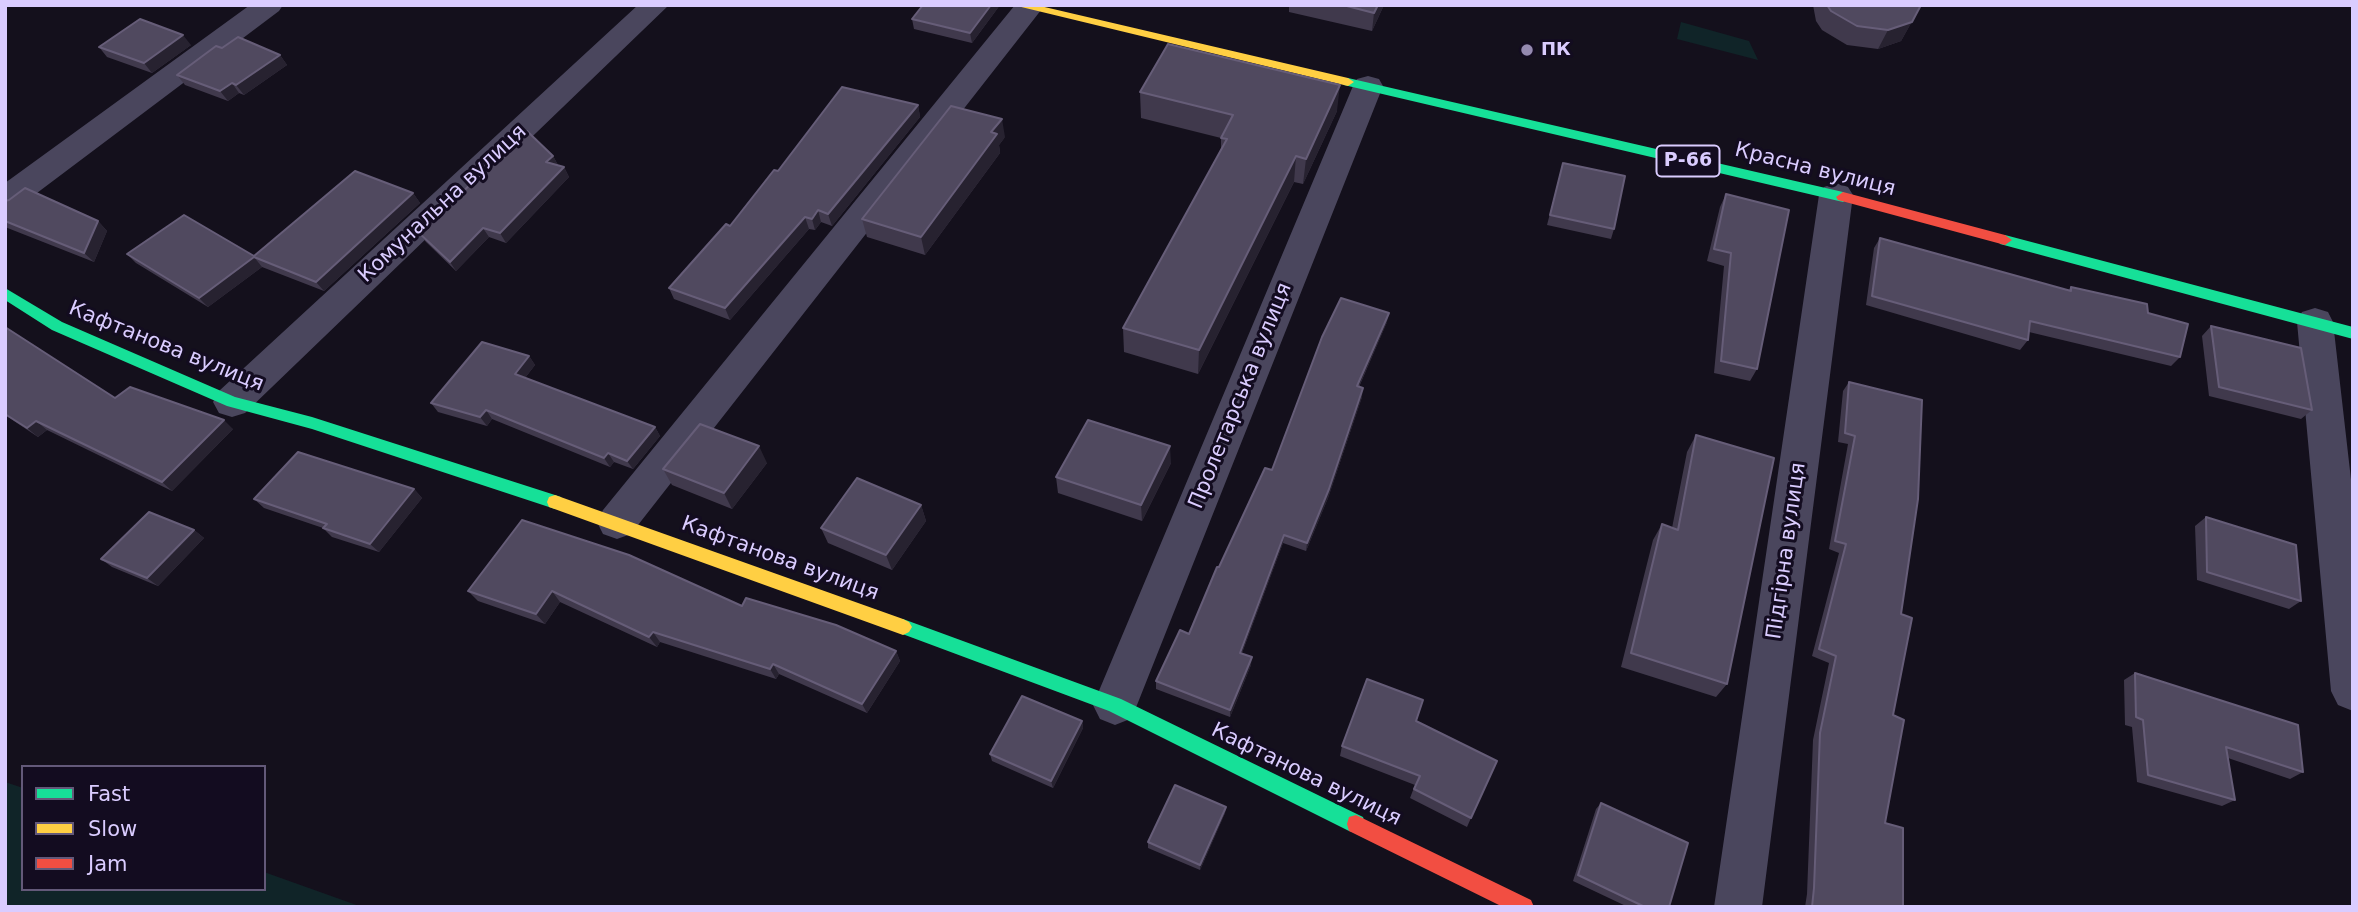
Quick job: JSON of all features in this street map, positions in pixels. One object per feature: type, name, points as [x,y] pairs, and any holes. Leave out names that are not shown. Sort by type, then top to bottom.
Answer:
[{"type":"street","points":[[5,200],[269,5]]},
{"type":"street","name":"Комунальна вулиця","points":[[232,402],[655,5]]},
{"type":"street","points":[[617,522],[1026,6]]},
{"type":"street","name":"Красна вулиця","points":[[1026,6],[1836,195],[2353,333]]},
{"type":"street","name":"Пролетарська вулиця","points":[[1115,705],[1368,86]]},
{"type":"street","name":"Підгірна вулиця","points":[[1738,907],[1836,195]]},
{"type":"street","name":"Кафтанова вулиця","points":[[5,293],[57,326],[232,402],[312,423],[617,522],[1115,705],[1524,907]]},
{"type":"street","points":[[2315,322],[2353,691]]},
{"type":"green space","points":[[1681,22],[1749,41],[1758,60],[1677,39]]},
{"type":"green space","points":[[5,782],[21,787],[21,891],[266,891],[266,873],[362,907],[5,907]]},
{"type":"building","points":[[923,5],[991,5],[970,33],[912,19]]},
{"type":"building","points":[[1343,5],[1378,5],[1374,13]]},
{"type":"building","points":[[1827,5],[1921,5],[1912,22],[1888,30],[1857,26],[1831,11]]},
{"type":"building","points":[[140,19],[183,35],[144,63],[99,47]]},
{"type":"building","points":[[238,37],[280,55],[236,85],[232,83],[220,91],[177,75],[216,46],[222,48]]},
{"type":"building","points":[[1168,44],[1340,85],[1306,159],[1296,156],[1199,350],[1123,328],[1227,139],[1221,138],[1233,115],[1140,92]]},
{"type":"building","points":[[842,87],[918,105],[828,214],[818,210],[812,219],[805,217],[725,308],[669,288],[726,224],[730,226],[774,170],[778,171]]},
{"type":"building","points":[[951,106],[1002,119],[991,132],[997,134],[921,237],[862,219]]},
{"type":"building","points":[[527,131],[553,156],[546,162],[564,167],[500,233],[483,228],[450,262],[419,233]]},
{"type":"building","points":[[1563,163],[1625,176],[1614,229],[1550,215]]},
{"type":"building","points":[[355,171],[413,193],[316,282],[254,257],[199,298],[127,254],[184,215],[254,256]]},
{"type":"building","points":[[25,188],[98,221],[84,253],[5,221],[5,201]]},
{"type":"building","points":[[1726,194],[1789,210],[1757,369],[1721,361],[1731,253],[1714,249]]},
{"type":"building","points":[[1880,238],[2071,291],[2071,287],[2147,304],[2148,313],[2188,324],[2180,357],[2030,321],[2028,340],[1872,296]]},
{"type":"building","points":[[1341,298],[1389,313],[1357,386],[1363,388],[1329,489],[1307,543],[1284,535],[1240,653],[1252,657],[1230,710],[1156,681],[1180,630],[1189,634],[1217,567],[1265,468],[1272,470],[1322,337]]},
{"type":"building","points":[[2211,326],[2301,348],[2312,410],[2219,387]]},
{"type":"building","points":[[5,327],[115,398],[130,387],[224,420],[162,482],[36,421],[27,428],[5,414]]},
{"type":"building","points":[[482,342],[529,356],[515,374],[655,427],[627,461],[608,453],[604,458],[486,410],[480,417],[431,403]]},
{"type":"building","points":[[1849,382],[1922,400],[1918,499],[1901,614],[1912,618],[1893,715],[1904,720],[1885,823],[1903,828],[1903,907],[1812,907],[1820,733],[1836,656],[1819,649],[1846,544],[1835,541],[1855,436],[1845,433]]},
{"type":"building","points":[[1088,420],[1170,446],[1141,505],[1056,477]]},
{"type":"building","points":[[700,424],[759,446],[724,493],[663,469]]},
{"type":"building","points":[[1696,435],[1774,458],[1727,684],[1631,653],[1662,524],[1678,530]]},
{"type":"building","points":[[298,452],[414,489],[370,544],[323,528],[327,524],[254,499]]},
{"type":"building","points":[[857,478],[921,505],[886,555],[821,528]]},
{"type":"building","points":[[149,512],[194,530],[147,578],[101,559]]},
{"type":"building","points":[[2206,517],[2296,545],[2301,601],[2207,572]]},
{"type":"building","points":[[522,520],[629,555],[742,606],[746,598],[836,625],[896,651],[862,704],[773,664],[770,669],[653,632],[649,637],[552,591],[536,614],[468,591]]},
{"type":"building","points":[[2135,673],[2298,725],[2303,772],[2226,747],[2235,800],[2148,775],[2143,720],[2136,717]]},
{"type":"building","points":[[1367,679],[1423,700],[1416,721],[1497,761],[1471,818],[1414,789],[1420,776],[1342,746]]},
{"type":"building","points":[[1022,696],[1082,721],[1051,781],[990,754]]},
{"type":"building","points":[[1175,785],[1226,807],[1200,865],[1148,842]]},
{"type":"building","points":[[1601,803],[1688,843],[1669,907],[1645,907],[1578,875]]},
{"type":"traffic: fast","points":[[1348,82],[1843,197]]},
{"type":"traffic: fast","points":[[2005,240],[2353,333]]},
{"type":"traffic: fast","points":[[5,293],[57,326],[232,402],[312,423],[555,502]]},
{"type":"traffic: fast","points":[[903,627],[1115,705],[1356,824]]},
{"type":"traffic: slow","points":[[1019,5],[1348,82]]},
{"type":"traffic: slow","points":[[555,502],[903,627]]},
{"type":"traffic: jam","points":[[1843,197],[2005,240]]},
{"type":"traffic: jam","points":[[1356,824],[1524,907]]},
{"type":"place","name":"ПК","points":[[1527,50]]}]
